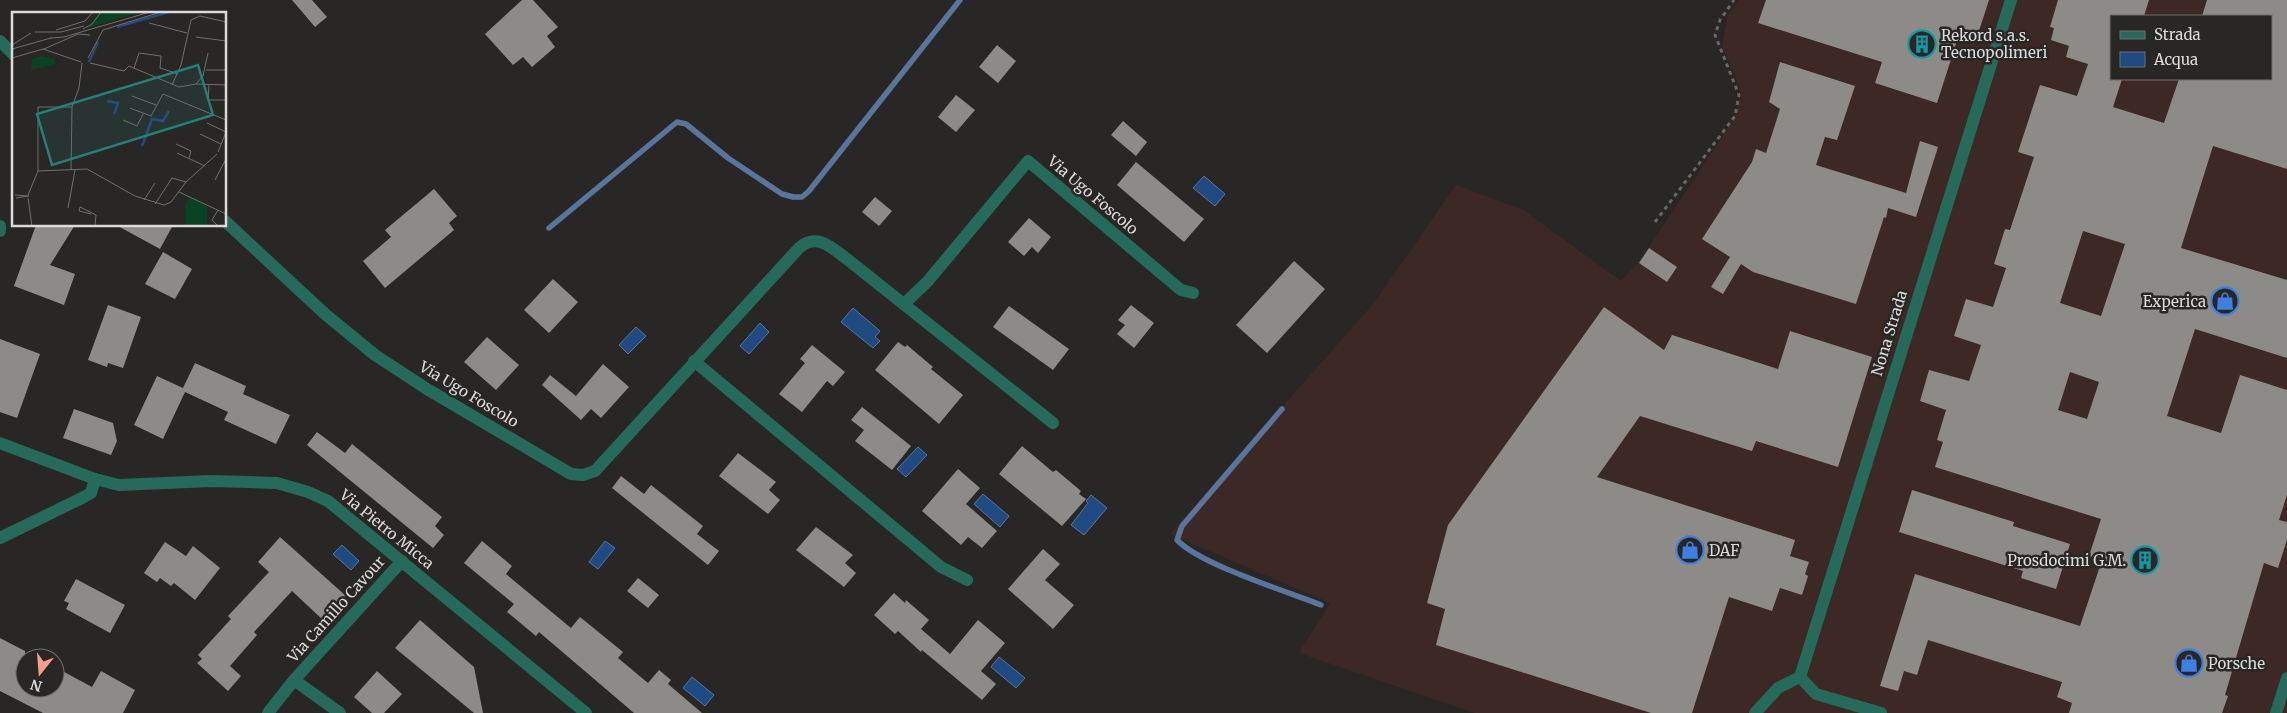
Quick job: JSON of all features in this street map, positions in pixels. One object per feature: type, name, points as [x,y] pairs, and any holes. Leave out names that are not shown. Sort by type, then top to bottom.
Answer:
[{"type":"street","name":"Nona Strada","points":[[1800,677],[2011,0]]},
{"type":"street","points":[[0,42],[12,54]]},
{"type":"street","name":"Via Ugo Foscolo","points":[[905,303],[928,281],[1028,161],[1181,290],[1192,293]]},
{"type":"street","name":"Via Ugo Foscolo","points":[[226,222],[325,314],[375,355],[570,474],[583,476],[595,472],[694,361],[799,248],[812,240],[828,245],[905,303],[1054,423]]},
{"type":"street","points":[[0,226],[0,231]]},
{"type":"street","points":[[694,361],[941,567],[967,580]]},
{"type":"street","name":"Via Pietro Micca","points":[[0,444],[95,479],[119,485],[211,481],[277,483],[308,492],[328,501],[586,713]]},
{"type":"street","points":[[0,538],[82,498],[91,492],[95,479]]},
{"type":"street","name":"Via Camillo Cavour","points":[[268,713],[294,680],[402,560]]},
{"type":"street","points":[[1755,713],[1778,688],[1800,677],[1816,694],[1881,713]]},
{"type":"street","points":[[2276,713],[2287,678]]},
{"type":"street","name":"Via Camillo Cavour","points":[[294,680],[340,713]]},
{"type":"path","points":[[1655,222],[1734,116],[1739,95],[1715,35],[1720,20],[1734,0]]},
{"type":"shaded area","points":[[1739,0],[2287,0],[2287,713],[1475,713],[1299,653],[1330,603],[1170,534],[1374,303],[1456,185],[1523,210],[1621,281],[1639,262],[1736,116],[1741,94],[1734,72],[1722,47],[1728,15]]},
{"type":"water","points":[[1204,176],[1225,194],[1215,206],[1193,188]]},
{"type":"water","points":[[853,308],[880,331],[875,337],[880,341],[873,348],[841,322]]},
{"type":"water","points":[[760,323],[769,332],[749,354],[740,346]]},
{"type":"water","points":[[636,327],[646,336],[628,354],[619,345]]},
{"type":"water","points":[[918,447],[927,455],[906,477],[897,469]]},
{"type":"water","points":[[983,494],[1009,516],[1000,527],[974,504]]},
{"type":"water","points":[[1091,495],[1107,508],[1084,535],[1071,525],[1088,503],[1086,501]]},
{"type":"water","points":[[605,541],[615,548],[598,569],[589,562]]},
{"type":"water","points":[[342,545],[359,561],[351,570],[333,554]]},
{"type":"water","points":[[999,657],[1025,678],[1016,688],[991,667]]},
{"type":"water","points":[[692,677],[714,695],[705,706],[683,688]]},
{"type":"building","points":[[292,0],[312,0],[327,17],[315,27]]},
{"type":"building","points":[[522,0],[533,0],[558,27],[547,36],[555,47],[532,67],[523,57],[513,65],[485,34]]},
{"type":"building","name":"Rekord s.a.s. Tecnopolimeri","points":[[1766,0],[1989,0],[1978,34],[1961,28],[1937,103],[1875,83],[1882,62],[1758,23]]},
{"type":"building","points":[[2058,0],[2149,0],[2144,15],[2110,15],[2110,80],[2122,80],[2113,107],[2164,123],[2179,80],[2272,80],[2272,15],[2202,15],[2207,0],[2287,0],[2287,169],[2213,146],[2181,248],[2287,280],[2287,358],[2195,329],[2167,416],[2221,433],[2240,375],[2287,390],[2287,495],[2279,520],[2287,522],[2287,540],[2278,568],[2264,563],[2225,695],[2228,696],[2222,713],[2069,713],[2072,703],[2057,697],[2062,682],[1928,640],[1917,675],[1904,671],[1898,691],[1880,686],[1915,574],[2080,626],[2102,560],[2089,556],[2101,519],[1935,467],[1943,442],[1937,440],[1946,410],[1920,401],[1929,370],[1969,381],[1981,345],[1954,336],[1966,299],[1993,307],[2006,268],[1994,264],[2005,229],[2010,230],[2034,157],[2018,152],[2040,85],[2077,96],[2088,64],[2066,57],[2069,46],[2051,40],[2054,28],[2050,27]],"holes":[[[2083,231],[2125,244],[2101,316],[2060,303]],[[2070,372],[2099,382],[2087,419],[2058,410]]]},
{"type":"building","points":[[997,45],[1016,61],[998,83],[979,67]]},
{"type":"building","points":[[1780,62],[1855,86],[1837,140],[1825,137],[1816,165],[1906,193],[1920,141],[1938,147],[1916,217],[1888,208],[1856,304],[1753,272],[1741,264],[1723,294],[1711,287],[1730,257],[1702,239],[1752,162],[1756,149],[1766,153],[1780,109],[1769,102]]},
{"type":"building","points":[[956,95],[975,110],[956,132],[938,117]]},
{"type":"building","points":[[1123,121],[1147,142],[1136,156],[1111,135]]},
{"type":"building","points":[[1136,162],[1204,219],[1184,242],[1117,185]]},
{"type":"building","points":[[434,189],[457,216],[449,223],[454,230],[385,288],[363,261],[391,237],[385,230]]},
{"type":"building","points":[[875,197],[892,211],[879,226],[862,212]]},
{"type":"building","points":[[1029,218],[1051,237],[1038,253],[1032,247],[1024,256],[1008,242]]},
{"type":"building","points":[[36,226],[74,226],[50,265],[75,274],[64,305],[14,286]]},
{"type":"building","points":[[118,226],[172,226],[160,249]]},
{"type":"building","points":[[1649,248],[1677,267],[1667,282],[1639,263]]},
{"type":"building","points":[[163,252],[192,269],[175,299],[145,284]]},
{"type":"building","points":[[1294,261],[1325,289],[1267,353],[1236,325]]},
{"type":"building","points":[[553,279],[578,302],[549,333],[524,310]]},
{"type":"building","points":[[108,305],[141,317],[123,368],[108,363],[107,367],[88,360]]},
{"type":"building","points":[[1131,305],[1154,323],[1134,348],[1117,334],[1125,325],[1118,320]]},
{"type":"building","points":[[1009,306],[1069,349],[1053,370],[993,327]]},
{"type":"building","points":[[1604,307],[1664,350],[1672,335],[1778,369],[1790,331],[1872,357],[1838,467],[1756,441],[1752,451],[1640,416],[1597,477],[1795,540],[1790,556],[1809,562],[1805,574],[1808,576],[1802,595],[1780,588],[1772,611],[1729,597],[1692,713],[1651,713],[1436,645],[1445,609],[1427,603],[1448,525]]},
{"type":"building","points":[[487,337],[519,365],[496,390],[464,362]]},
{"type":"building","points":[[0,339],[40,354],[17,418],[0,412]]},
{"type":"building","points":[[898,342],[905,347],[907,345],[933,367],[931,369],[963,395],[939,424],[875,370]]},
{"type":"building","points":[[812,345],[845,372],[833,386],[827,381],[802,412],[779,394],[805,363],[800,359]]},
{"type":"building","points":[[195,363],[246,386],[243,394],[290,415],[276,444],[224,420],[228,412],[185,392],[163,439],[134,425],[157,376],[183,388]]},
{"type":"building","points":[[603,364],[629,387],[601,418],[591,409],[581,420],[542,385],[550,375],[576,396]]},
{"type":"building","points":[[862,407],[911,446],[892,470],[855,441],[864,430],[851,420]]},
{"type":"building","points":[[74,409],[113,423],[117,441],[111,455],[63,438]]},
{"type":"building","points":[[317,432],[345,453],[352,444],[442,517],[435,526],[444,535],[433,548],[307,445]]},
{"type":"building","points":[[1022,446],[1053,472],[1056,470],[1081,491],[1079,494],[1086,499],[1062,526],[999,474]]},
{"type":"building","points":[[738,453],[776,482],[769,490],[780,500],[768,514],[719,476]]},
{"type":"building","points":[[958,469],[980,488],[966,504],[997,531],[982,548],[968,537],[961,545],[922,511]]},
{"type":"building","points":[[621,476],[644,494],[651,485],[703,526],[697,534],[719,551],[708,565],[612,488]]},
{"type":"building","points":[[1912,490],[2014,522],[2013,526],[2070,544],[2056,589],[2021,578],[2023,571],[1899,532]]},
{"type":"building","points":[[816,527],[853,555],[845,563],[856,573],[844,587],[796,550]]},
{"type":"building","points":[[280,537],[346,596],[323,620],[292,591],[254,632],[257,635],[230,666],[241,676],[228,691],[197,663],[202,659],[198,655],[231,619],[228,616],[269,572],[258,562]]},
{"type":"building","points":[[482,541],[512,566],[506,574],[571,628],[580,617],[623,652],[618,658],[648,683],[659,670],[671,680],[668,684],[702,713],[634,713],[539,632],[536,636],[507,612],[514,604],[464,563]]},
{"type":"building","points":[[165,542],[186,556],[193,546],[220,568],[195,600],[174,583],[171,586],[160,578],[157,582],[144,573]]},
{"type":"building","points":[[1043,549],[1060,564],[1045,580],[1074,605],[1053,629],[1008,589]]},
{"type":"building","points":[[638,578],[659,595],[648,608],[627,591]]},
{"type":"building","points":[[76,579],[125,605],[110,633],[66,609],[69,603],[64,601]]},
{"type":"building","points":[[894,593],[905,603],[906,600],[929,620],[921,629],[950,654],[978,620],[1005,643],[981,671],[996,684],[982,700],[922,650],[921,652],[898,631],[895,634],[874,615]]},
{"type":"building","points":[[420,620],[474,667],[483,713],[474,713],[395,648]]},
{"type":"building","points":[[0,638],[19,648],[15,648],[15,698],[65,698],[65,672],[92,687],[101,671],[135,690],[123,713],[43,713],[0,691]]},
{"type":"building","points":[[377,671],[402,694],[384,713],[372,713],[354,697]]},
{"type":"waterway","points":[[549,228],[677,122],[686,124],[728,158],[782,194],[802,197],[809,191],[960,0]]},
{"type":"waterway","points":[[1282,409],[1182,526],[1177,540],[1205,559],[1224,568],[1321,605]]},
{"type":"place","name":"Rekord s.a.s. Tecnopolimeri","points":[[1922,44]]},
{"type":"place","name":"Experica","points":[[2225,301]]},
{"type":"place","name":"DAF","points":[[1690,550]]},
{"type":"place","name":"Prosdocimi G.M.","points":[[2145,560]]},
{"type":"place","name":"Porsche","points":[[2189,663]]}]
